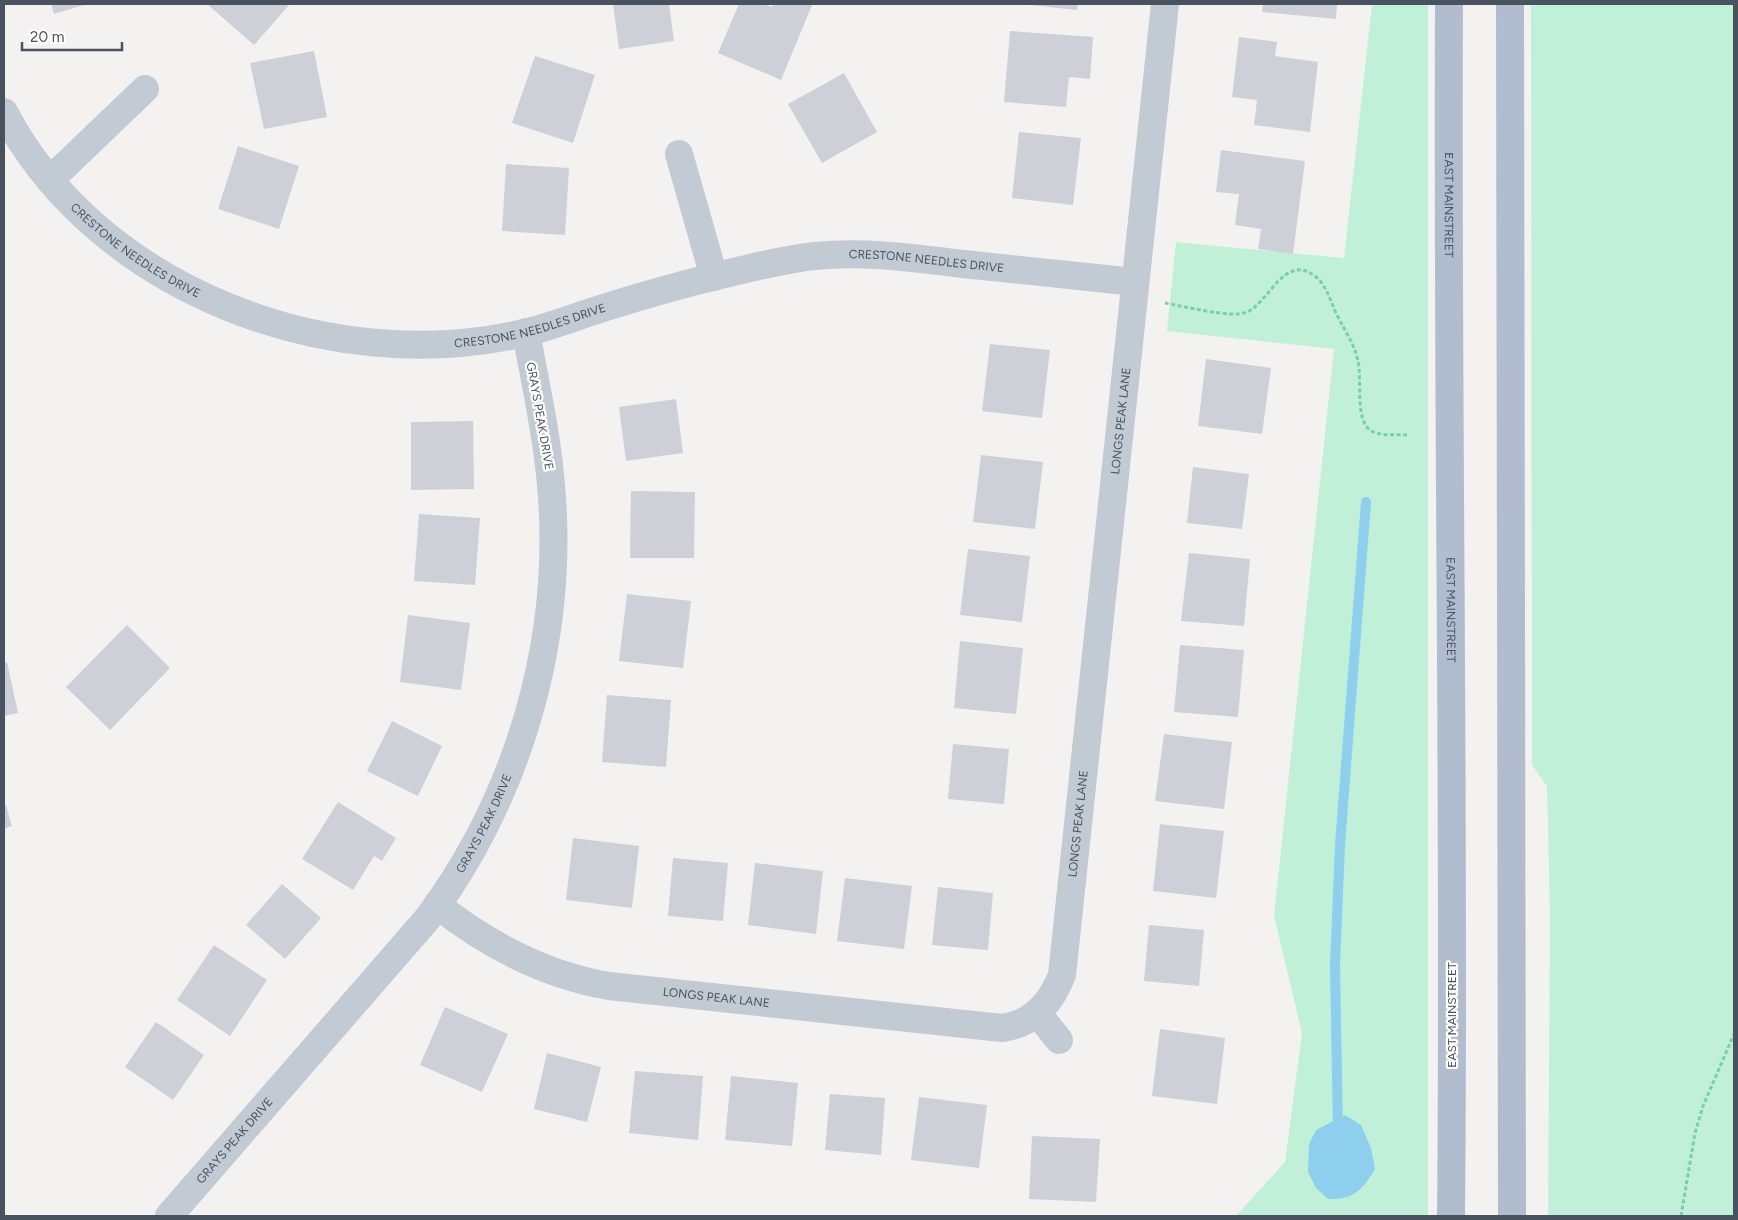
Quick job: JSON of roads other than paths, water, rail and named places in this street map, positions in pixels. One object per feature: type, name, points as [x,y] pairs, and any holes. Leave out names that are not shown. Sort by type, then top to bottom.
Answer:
[{"type":"main road","name":"EAST MAINSTREET","points":[[1449,4],[1448,183],[1453,1031],[1451,1216]]},
{"type":"main road","points":[[1510,4],[1512,1216]]},
{"type":"street","name":"LONGS PEAK LANE","points":[[437,905],[478,934],[534,964],[583,981],[649,990],[1002,1028],[1013,1027],[1038,1014],[1048,1002],[1062,975],[1165,4]]},
{"type":"street","points":[[50,180],[145,89]]},
{"type":"street","name":"CRESTONE NEEDLES DRIVE","points":[[4,112],[12,128],[50,180],[115,242],[194,292],[225,306],[282,326],[332,338],[379,344],[408,345],[462,342],[526,332],[643,296],[714,277],[813,256],[861,254],[1135,282]]},
{"type":"street","points":[[679,154],[714,277]]},
{"type":"street","name":"GRAYS PEAK DRIVE","points":[[169,1216],[416,933],[471,854],[498,799],[512,765],[532,702],[541,664],[549,621],[554,551],[551,484],[526,332]]},
{"type":"street","points":[[1038,1014],[1059,1040]]},
{"type":"water","points":[[1345,1115],[1361,1125],[1371,1148],[1375,1169],[1366,1183],[1356,1192],[1344,1198],[1328,1199],[1316,1188],[1308,1172],[1309,1144],[1316,1130]]},
{"type":"waterway","points":[[1338,1132],[1335,965],[1340,845],[1366,502]]}]
